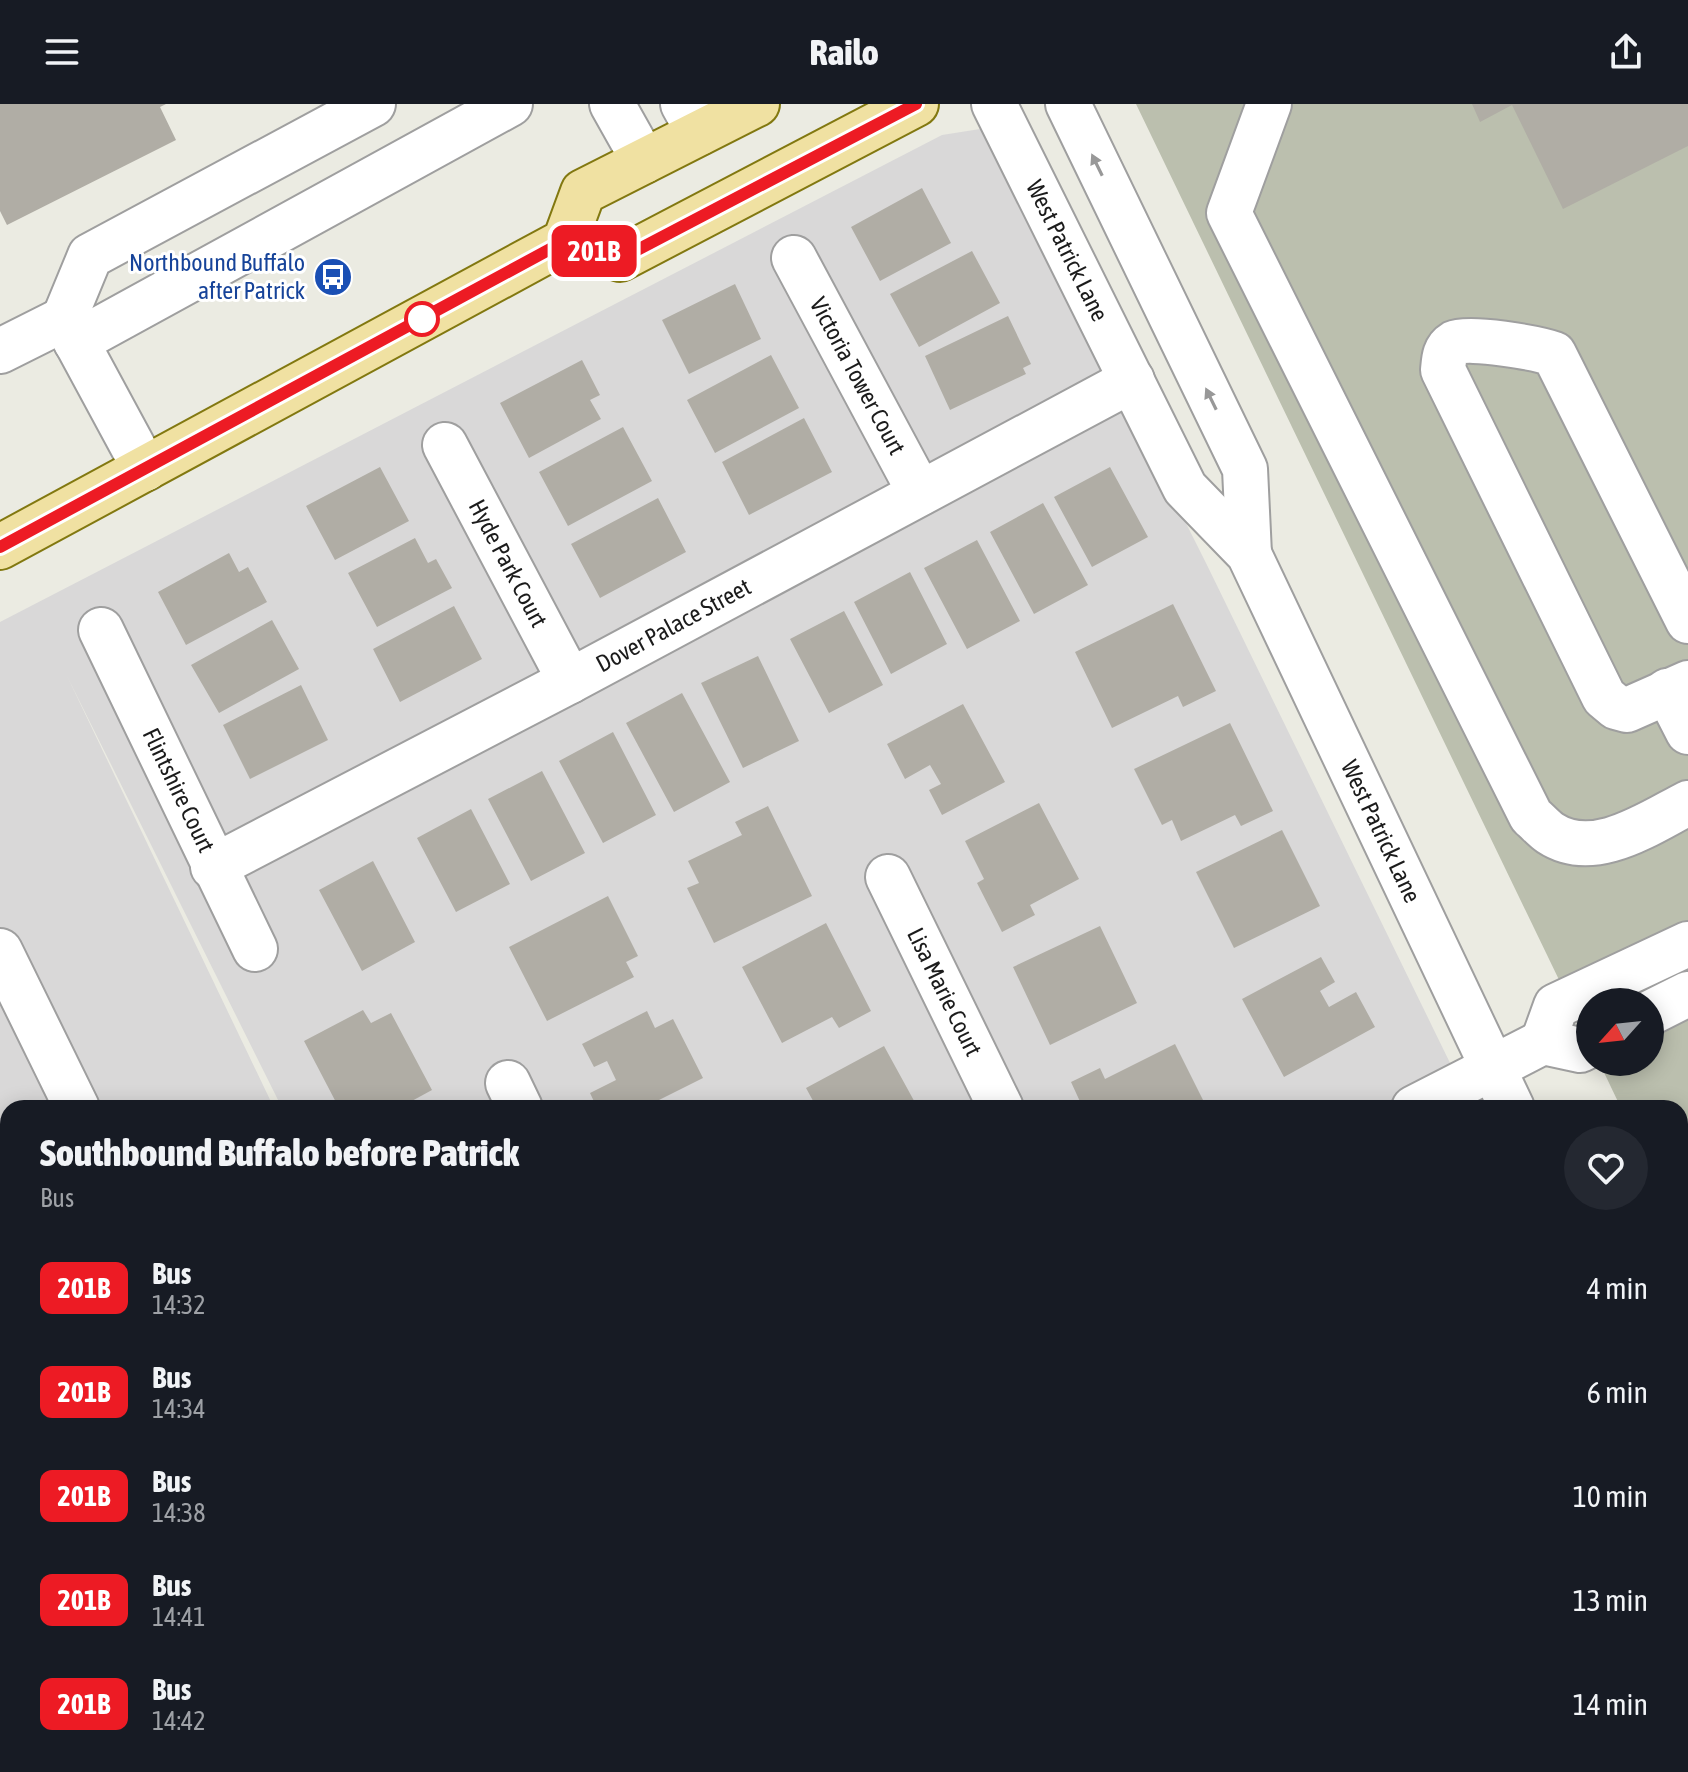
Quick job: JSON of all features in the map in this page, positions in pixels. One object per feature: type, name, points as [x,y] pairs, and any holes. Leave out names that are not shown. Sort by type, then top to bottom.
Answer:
[{"type":"main road","points":[[0,547],[565,241],[583,192],[644,161],[691,119],[757,104]]},
{"type":"main road","points":[[565,241],[620,259],[916,104]]},
{"type":"street","points":[[145,469],[70,330],[90,256],[373,104]]},
{"type":"street","points":[[0,351],[70,330],[510,104]]},
{"type":"street","points":[[612,104],[644,161]]},
{"type":"street","name":"West Patrick Lane","points":[[994,104],[1185,488],[1249,554],[1508,1100]]},
{"type":"street","name":"West Patrick Lane","points":[[1068,104],[1245,469],[1249,554]]},
{"type":"street","points":[[1269,104],[1229,213],[1531,816],[1550,833],[1566,841],[1590,843],[1618,838],[1688,803]]},
{"type":"street","name":"Victoria Tower Court","points":[[794,258],[920,493]]},
{"type":"street","points":[[1688,621],[1554,354],[1523,346],[1465,341],[1453,344],[1444,354],[1443,370],[1604,697],[1616,707],[1627,710],[1677,687],[1688,732]]},
{"type":"street","name":"Dover Palace Street","points":[[213,867],[570,681],[1132,380]]},
{"type":"street","name":"Hyde Park Court","points":[[445,445],[570,681]]},
{"type":"street","name":"Flintshire Court","points":[[101,630],[255,949]]},
{"type":"street","name":"Lisa Marie Court","points":[[888,877],[997,1100]]},
{"type":"street","points":[[1543,1042],[1556,1006],[1688,944]]},
{"type":"street","points":[[0,951],[73,1100]]},
{"type":"street","points":[[1664,1006],[1688,994]]},
{"type":"street","points":[[1430,1100],[1543,1042],[1576,1049]]},
{"type":"shaded area","points":[[1136,104],[1688,104],[1688,1100],[1617,1100],[1606,1076],[1664,1076],[1664,988],[1576,988],[1576,1015]]},
{"type":"shaded area","points":[[980,129],[998,149],[1206,563],[1468,1100],[278,1100],[67,676],[270,1100],[0,1100],[0,622],[942,135]]},
{"type":"building","points":[[0,104],[166,104],[160,107],[176,140],[7,225],[0,211]]},
{"type":"building","points":[[1472,104],[1688,104],[1688,146],[1563,209],[1512,105],[1480,122]]},
{"type":"building","points":[[922,188],[951,243],[880,281],[851,227]]},
{"type":"building","points":[[972,251],[1000,303],[919,347],[890,294]]},
{"type":"building","points":[[735,284],[761,339],[689,374],[662,320]]},
{"type":"building","points":[[1008,316],[1031,364],[1023,368],[1026,374],[950,410],[925,356]]},
{"type":"building","points":[[771,355],[799,408],[715,453],[687,400]]},
{"type":"building","points":[[582,360],[600,395],[590,400],[601,419],[529,458],[500,403]]},
{"type":"building","points":[[804,418],[832,472],[749,515],[722,462]]},
{"type":"building","points":[[623,427],[652,481],[568,526],[539,472]]},
{"type":"building","points":[[380,467],[409,521],[335,560],[306,506]]},
{"type":"building","points":[[1110,467],[1148,537],[1092,567],[1054,497]]},
{"type":"building","points":[[658,498],[686,552],[600,598],[571,544]]},
{"type":"building","points":[[1043,503],[1088,585],[1034,614],[990,532]]},
{"type":"building","points":[[415,538],[428,563],[436,559],[452,588],[377,627],[348,573]]},
{"type":"building","points":[[977,540],[1020,621],[967,649],[924,568]]},
{"type":"building","points":[[229,553],[239,572],[248,567],[267,602],[186,645],[158,592]]},
{"type":"building","points":[[910,572],[947,644],[891,674],[854,602]]},
{"type":"building","points":[[1173,604],[1216,691],[1183,707],[1178,696],[1112,728],[1075,652]]},
{"type":"building","points":[[454,606],[482,659],[400,702],[373,649]]},
{"type":"building","points":[[844,611],[883,685],[829,713],[790,639]]},
{"type":"building","points":[[272,620],[299,669],[219,713],[191,665]]},
{"type":"building","points":[[758,656],[799,741],[743,768],[701,683]]},
{"type":"building","points":[[301,685],[328,740],[250,779],[223,725]]},
{"type":"building","points":[[682,693],[730,782],[674,812],[626,723]]},
{"type":"building","points":[[963,704],[1005,782],[942,815],[929,790],[941,784],[930,765],[905,779],[887,744]]},
{"type":"building","points":[[1230,723],[1273,811],[1241,826],[1235,815],[1181,841],[1172,820],[1162,825],[1134,769]]},
{"type":"building","points":[[613,732],[656,815],[603,843],[559,761]]},
{"type":"building","points":[[542,771],[585,853],[531,881],[488,799]]},
{"type":"building","points":[[1039,803],[1079,879],[1030,905],[1035,915],[1002,932],[977,883],[984,879],[965,841]]},
{"type":"building","points":[[768,806],[812,896],[714,943],[687,888],[699,883],[688,861],[742,835],[735,822]]},
{"type":"building","points":[[471,809],[510,884],[456,912],[417,838]]},
{"type":"building","points":[[1282,830],[1320,906],[1234,948],[1196,872]]},
{"type":"building","points":[[373,861],[415,942],[362,971],[319,890]]},
{"type":"building","points":[[608,896],[638,956],[626,962],[634,977],[547,1021],[509,947]]},
{"type":"building","points":[[826,923],[871,1011],[839,1028],[832,1017],[782,1043],[742,967]]},
{"type":"building","points":[[1100,926],[1137,1003],[1050,1045],[1013,967]]},
{"type":"building","points":[[1321,957],[1335,982],[1320,991],[1329,1007],[1356,992],[1375,1027],[1284,1077],[1242,999]]},
{"type":"building","points":[[363,1010],[371,1023],[391,1013],[432,1090],[414,1100],[335,1100],[304,1041]]},
{"type":"building","points":[[647,1011],[655,1028],[673,1019],[703,1078],[659,1100],[593,1100],[590,1093],[616,1080],[607,1061],[594,1067],[582,1044]]},
{"type":"building","points":[[1175,1044],[1203,1100],[1079,1100],[1071,1082],[1100,1068],[1105,1079]]},
{"type":"building","points":[[884,1046],[914,1100],[813,1100],[806,1088]]},
{"type":"bus line","name":"201B","points":[[0,547],[565,241],[620,259],[916,104]]},
{"type":"place","name":"Northbound Buffalo after Patrick","points":[[333,277]]}]
